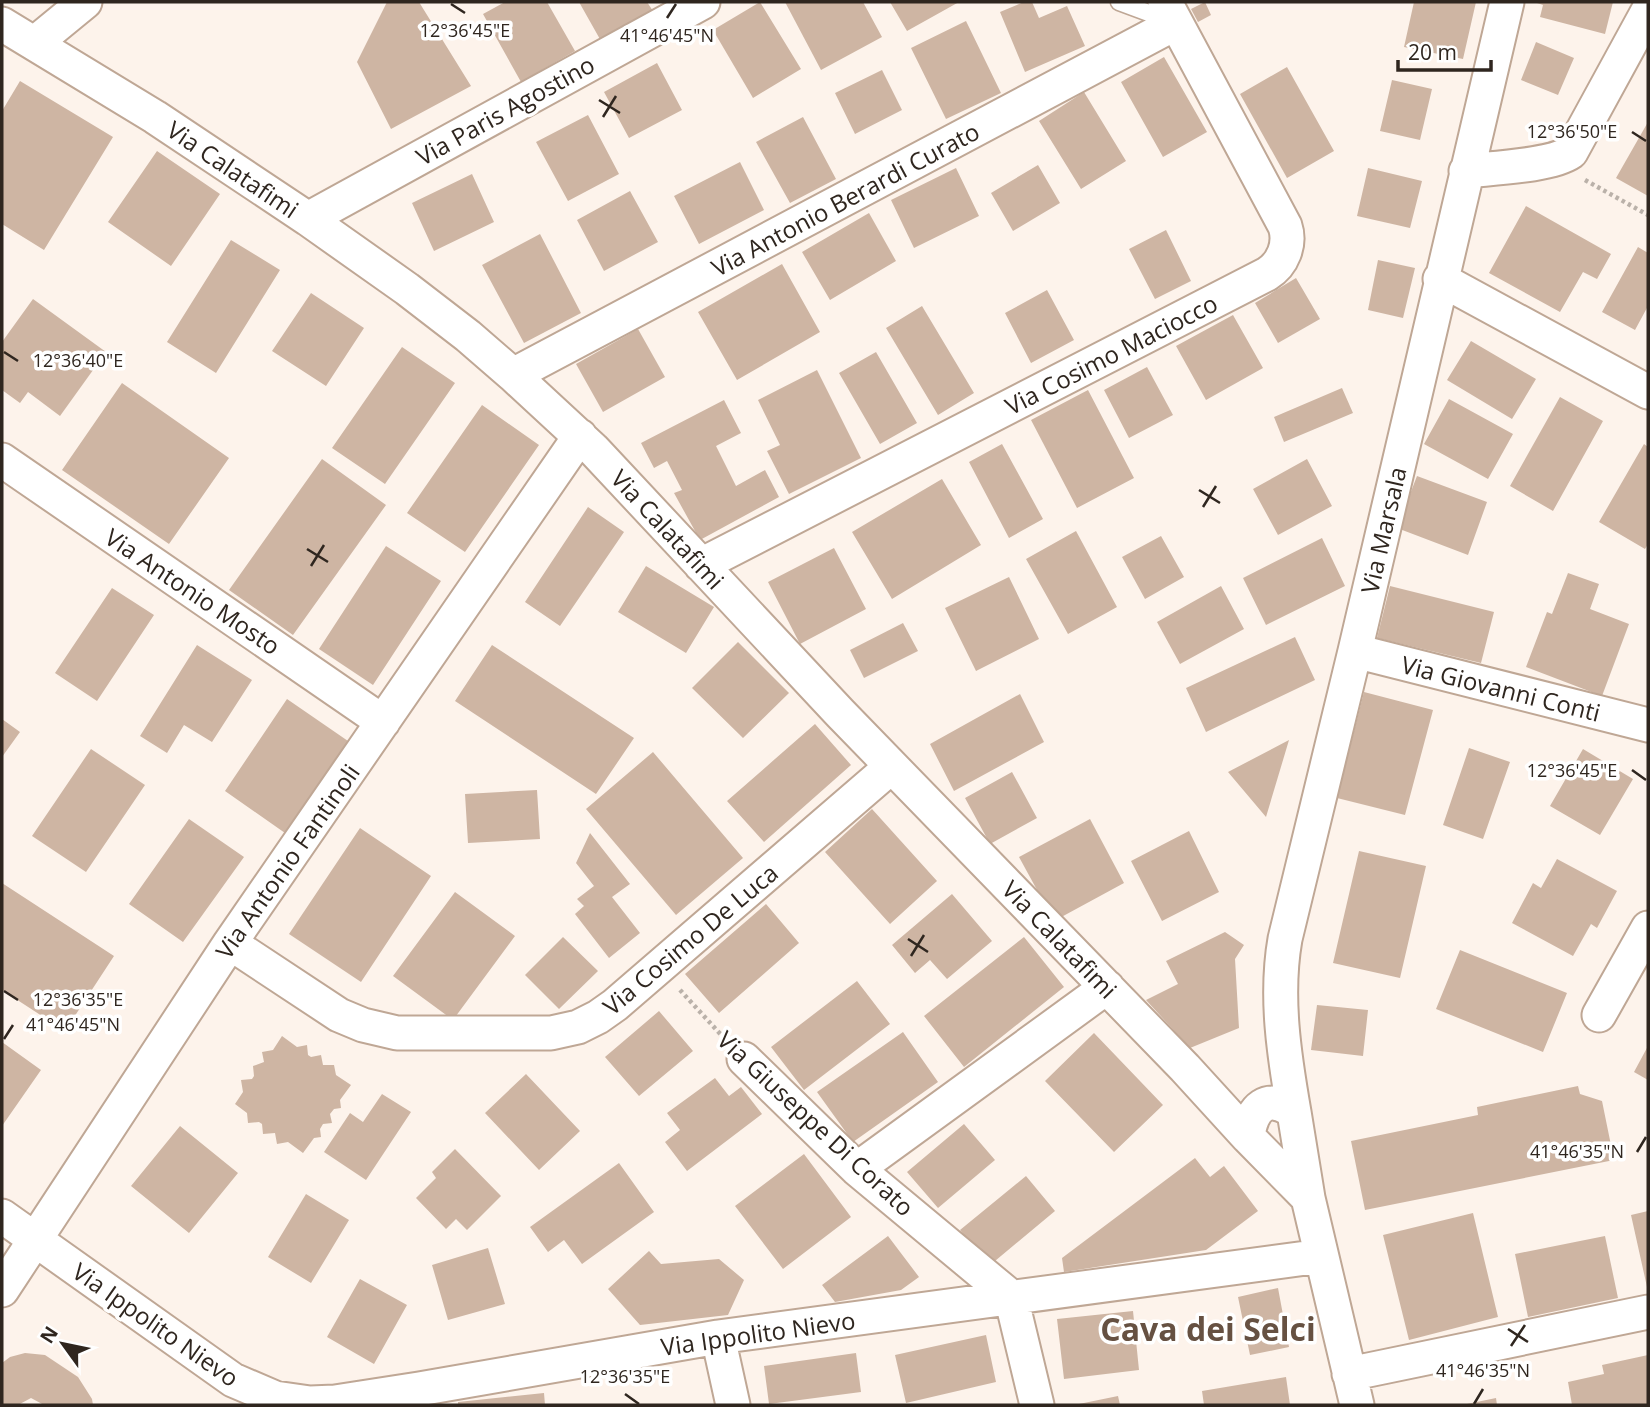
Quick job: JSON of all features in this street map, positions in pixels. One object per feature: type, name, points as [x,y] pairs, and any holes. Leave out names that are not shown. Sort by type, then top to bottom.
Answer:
[{"type":"street","points":[[12,35],[85,2]]},
{"type":"street","name":"Via Paris Agostino","points":[[308,219],[703,2]]},
{"type":"street","name":"Via Marsala","points":[[1353,1390],[1308,1198],[1286,1060],[1279,986],[1281,959],[1507,2]]},
{"type":"street","points":[[1466,171],[1524,165],[1567,155],[1648,11]]},
{"type":"street","name":"Via Antonio Berardi Curato","points":[[513,375],[1171,12]]},
{"type":"street","name":"Via Cosimo Maciocco","points":[[701,565],[1272,271],[1284,254],[1287,243],[1285,226],[1171,12]]},
{"type":"street","name":"Via Calatafimi","points":[[12,35],[163,122],[308,219],[417,296],[513,375],[580,436],[891,766],[1308,1198]]},
{"type":"street","points":[[1440,279],[1648,392]]},
{"type":"street","name":"Via Antonio Fantinoli","points":[[2,1290],[230,943],[580,436]]},
{"type":"street","name":"Via Antonio Mosto","points":[[2,460],[383,722]]},
{"type":"street","name":"Via Giovanni Conti","points":[[1355,651],[1648,725]]},
{"type":"street","name":"Via Cosimo De Luca","points":[[230,943],[339,1015],[363,1026],[397,1033],[538,1034],[569,1030],[598,1017],[660,968],[891,766]]},
{"type":"street","points":[[1599,1015],[1648,928]]},
{"type":"street","points":[[857,1169],[1107,987]]},
{"type":"street","name":"Via Giuseppe Di Corato","points":[[744,1059],[857,1169],[1011,1297]]},
{"type":"street","points":[[1248,1137],[1254,1113],[1281,1077],[1286,1060]]},
{"type":"street","points":[[1262,1105],[1274,1102],[1286,1105],[1294,1112]]},
{"type":"street","name":"Via Ippolito Nievo","points":[[2,1216],[233,1380],[262,1394],[294,1402],[323,1403],[421,1397],[718,1337],[1321,1256]]},
{"type":"street","points":[[1011,1297],[1037,1405]]},
{"type":"street","points":[[1353,1390],[1648,1312]]},
{"type":"street","points":[[718,1337],[733,1405]]},
{"type":"lane","points":[[1119,2],[1171,12]]},
{"type":"path","points":[[1559,158],[1572,173],[1648,215]]},
{"type":"path","name":"Via Giuseppe Di Corato","points":[[660,968],[744,1059]]},
{"type":"building","points":[[387,2],[419,2],[471,86],[391,129],[357,62]]},
{"type":"building","points":[[505,2],[547,2],[575,51],[521,82],[483,14]]},
{"type":"building","points":[[579,2],[647,2],[653,11],[601,41]]},
{"type":"building","points":[[760,2],[801,69],[753,98],[713,30]]},
{"type":"building","points":[[785,2],[863,2],[882,37],[821,70]]},
{"type":"building","points":[[890,2],[959,2],[907,31]]},
{"type":"building","points":[[1024,2],[1032,2],[1039,18],[1067,6],[1085,46],[1025,72],[1000,12]]},
{"type":"building","points":[[1205,2],[1211,15],[1198,22],[1191,9]]},
{"type":"building","points":[[1414,2],[1476,2],[1463,59],[1404,47]]},
{"type":"building","points":[[1534,2],[1613,2],[1605,34],[1540,17],[1543,5]]},
{"type":"building","points":[[966,21],[1001,93],[946,119],[911,48]]},
{"type":"building","points":[[1536,42],[1574,58],[1558,95],[1521,80]]},
{"type":"building","points":[[1164,57],[1207,132],[1163,157],[1121,82]]},
{"type":"building","points":[[657,63],[682,110],[629,138],[604,92]]},
{"type":"building","points":[[1287,67],[1334,151],[1287,178],[1240,94]]},
{"type":"building","points":[[882,70],[902,110],[855,134],[835,93]]},
{"type":"building","points":[[1392,80],[1432,89],[1420,140],[1380,131]]},
{"type":"building","points":[[20,81],[113,137],[44,250],[2,224],[2,111]]},
{"type":"building","points":[[1084,92],[1126,161],[1081,189],[1039,121]]},
{"type":"building","points":[[588,115],[619,174],[568,201],[536,142]]},
{"type":"building","points":[[803,117],[836,179],[790,203],[756,142]]},
{"type":"building","points":[[1648,122],[1648,196],[1616,178]]},
{"type":"building","points":[[157,151],[220,194],[171,266],[108,222]]},
{"type":"building","points":[[740,162],[764,210],[699,244],[674,196]]},
{"type":"building","points":[[1038,165],[1060,203],[1013,231],[991,193]]},
{"type":"building","points":[[956,168],[979,216],[914,248],[891,200]]},
{"type":"building","points":[[1368,168],[1422,181],[1410,228],[1357,216]]},
{"type":"building","points":[[472,174],[494,222],[434,251],[412,203]]},
{"type":"building","points":[[630,191],[658,242],[604,271],[577,220]]},
{"type":"building","points":[[1526,206],[1611,254],[1597,279],[1583,272],[1560,312],[1489,273]]},
{"type":"building","points":[[869,213],[896,261],[830,300],[802,252]]},
{"type":"building","points":[[1166,230],[1191,281],[1155,299],[1129,249]]},
{"type":"building","points":[[540,234],[581,313],[524,343],[482,265]]},
{"type":"building","points":[[231,240],[280,270],[216,373],[167,342]]},
{"type":"building","points":[[1638,247],[1648,253],[1648,306],[1635,330],[1602,312]]},
{"type":"building","points":[[1378,260],[1415,268],[1403,318],[1368,310]]},
{"type":"building","points":[[782,264],[820,332],[737,380],[698,312]]},
{"type":"building","points":[[1296,278],[1320,319],[1278,343],[1255,303]]},
{"type":"building","points":[[1047,290],[1074,340],[1031,363],[1005,313]]},
{"type":"building","points":[[311,293],[364,328],[326,386],[272,351]]},
{"type":"building","points":[[33,299],[106,352],[60,416],[28,392],[20,403],[2,390],[2,342]]},
{"type":"building","points":[[922,306],[974,393],[938,415],[886,328]]},
{"type":"building","points":[[1233,315],[1263,368],[1206,400],[1176,346]]},
{"type":"building","points":[[638,329],[665,377],[603,412],[576,364]]},
{"type":"building","points":[[1471,341],[1536,379],[1512,419],[1447,380]]},
{"type":"building","points":[[402,347],[455,383],[385,484],[332,448]]},
{"type":"building","points":[[876,352],[917,423],[880,444],[839,373]]},
{"type":"building","points":[[1147,367],[1173,415],[1129,438],[1104,390]]},
{"type":"building","points":[[817,370],[861,458],[789,494],[767,451],[780,445],[758,400]]},
{"type":"building","points":[[122,383],[229,458],[169,544],[62,470]]},
{"type":"building","points":[[1342,388],[1353,413],[1284,442],[1274,417]]},
{"type":"building","points":[[1088,390],[1134,478],[1077,508],[1031,420]]},
{"type":"building","points":[[1560,397],[1603,421],[1553,511],[1510,486]]},
{"type":"building","points":[[1449,399],[1513,434],[1488,479],[1424,444]]},
{"type":"building","points":[[724,400],[741,433],[716,446],[736,486],[765,470],[779,497],[700,540],[674,493],[682,490],[667,461],[654,468],[641,443]]},
{"type":"building","points":[[482,405],[539,445],[465,552],[407,513]]},
{"type":"building","points":[[1002,444],[1043,519],[1009,538],[969,462]]},
{"type":"building","points":[[1644,444],[1648,447],[1648,544],[1645,549],[1599,522]]},
{"type":"building","points":[[322,459],[386,505],[293,635],[229,590]]},
{"type":"building","points":[[1307,459],[1332,506],[1278,535],[1253,489]]},
{"type":"building","points":[[1417,476],[1487,502],[1468,555],[1397,528]]},
{"type":"building","points":[[942,479],[981,545],[892,599],[852,532]]},
{"type":"building","points":[[588,507],[624,532],[560,626],[525,602]]},
{"type":"building","points":[[1076,531],[1117,607],[1068,634],[1026,559]]},
{"type":"building","points":[[1161,536],[1184,577],[1145,599],[1122,557]]},
{"type":"building","points":[[1322,538],[1345,586],[1266,625],[1243,578]]},
{"type":"building","points":[[386,546],[441,581],[373,685],[319,649]]},
{"type":"building","points":[[834,548],[866,609],[800,644],[768,582]]},
{"type":"building","points":[[646,566],[714,607],[686,653],[618,612]]},
{"type":"building","points":[[1568,573],[1599,584],[1590,609],[1629,624],[1602,696],[1526,667],[1547,612],[1552,614]]},
{"type":"building","points":[[1009,577],[1039,639],[976,671],[945,608]]},
{"type":"building","points":[[1221,586],[1244,629],[1180,664],[1157,622]]},
{"type":"building","points":[[1390,586],[1494,612],[1481,663],[1377,638]]},
{"type":"building","points":[[112,588],[154,615],[97,701],[55,673]]},
{"type":"building","points":[[903,623],[918,651],[864,678],[850,650]]},
{"type":"building","points":[[1295,637],[1315,680],[1206,732],[1186,688]]},
{"type":"building","points":[[738,642],[789,693],[743,738],[692,688]]},
{"type":"building","points":[[197,645],[252,680],[212,742],[184,725],[167,753],[140,736]]},
{"type":"building","points":[[492,645],[634,738],[596,794],[455,701]]},
{"type":"building","points":[[1364,692],[1433,710],[1405,815],[1337,798]]},
{"type":"building","points":[[1020,694],[1044,742],[954,791],[930,744]]},
{"type":"building","points":[[287,699],[348,741],[285,833],[225,791]]},
{"type":"building","points":[[2,719],[20,732],[2,757]]},
{"type":"building","points":[[815,724],[851,765],[764,842],[727,801]]},
{"type":"building","points":[[1289,740],[1266,817],[1228,772]]},
{"type":"building","points":[[1469,748],[1510,762],[1483,839],[1443,825]]},
{"type":"building","points":[[91,749],[145,785],[86,872],[32,836]]},
{"type":"building","points":[[1583,749],[1633,779],[1600,835],[1550,806]]},
{"type":"building","points":[[653,752],[743,858],[676,915],[586,809]]},
{"type":"building","points":[[1012,772],[1037,818],[990,844],[965,798]]},
{"type":"building","points":[[537,790],[540,839],[468,843],[465,794]]},
{"type":"building","points":[[872,809],[937,881],[890,924],[825,852]]},
{"type":"building","points":[[189,819],[244,857],[183,942],[129,904]]},
{"type":"building","points":[[1090,819],[1124,883],[1054,921],[1019,857]]},
{"type":"building","points":[[360,828],[431,876],[361,982],[289,934]]},
{"type":"building","points":[[1189,831],[1219,892],[1162,921],[1131,861]]},
{"type":"building","points":[[590,833],[630,884],[612,897],[640,933],[609,958],[575,914],[584,906],[577,899],[594,886],[576,863]]},
{"type":"building","points":[[1359,851],[1426,866],[1400,978],[1333,963]]},
{"type":"building","points":[[1557,859],[1617,891],[1597,928],[1591,924],[1573,956],[1512,923],[1533,883],[1541,888]]},
{"type":"building","points":[[2,883],[114,956],[65,1031],[2,990]]},
{"type":"building","points":[[455,892],[515,936],[453,1020],[393,976]]},
{"type":"building","points":[[952,894],[992,941],[947,979],[930,960],[915,973],[892,945]]},
{"type":"building","points":[[766,904],[799,943],[719,1013],[685,974]]},
{"type":"building","points":[[1225,932],[1244,945],[1235,959],[1239,1028],[1190,1048],[1146,1000],[1178,984],[1166,961]]},
{"type":"building","points":[[563,937],[598,971],[559,1009],[525,975]]},
{"type":"building","points":[[1024,937],[1064,987],[964,1067],[924,1016]]},
{"type":"building","points":[[1460,950],[1567,993],[1543,1052],[1436,1009]]},
{"type":"building","points":[[857,981],[890,1024],[804,1090],[771,1047]]},
{"type":"building","points":[[1317,1005],[1368,1010],[1363,1056],[1311,1050]]},
{"type":"building","points":[[659,1011],[693,1051],[639,1096],[605,1057]]},
{"type":"building","points":[[903,1032],[938,1082],[853,1142],[817,1092]]},
{"type":"building","points":[[1094,1033],[1163,1105],[1114,1152],[1045,1081]]},
{"type":"building","points":[[282,1036],[297,1047],[307,1045],[308,1055],[321,1055],[323,1065],[334,1065],[336,1075],[351,1085],[340,1100],[341,1108],[334,1109],[330,1114],[332,1123],[323,1124],[320,1129],[321,1137],[314,1138],[303,1153],[288,1142],[277,1144],[275,1133],[263,1134],[262,1124],[248,1123],[247,1113],[235,1104],[243,1092],[241,1080],[252,1079],[253,1066],[264,1062],[262,1052],[273,1050]]},
{"type":"building","points":[[2,1042],[41,1070],[2,1126]]},
{"type":"building","points":[[1648,1046],[1648,1080],[1634,1072]]},
{"type":"building","points":[[526,1074],[580,1131],[539,1170],[485,1113]]},
{"type":"building","points":[[715,1078],[729,1096],[741,1087],[762,1114],[687,1171],[665,1142],[680,1130],[667,1113]]},
{"type":"building","points":[[1578,1086],[1580,1094],[1602,1101],[1614,1160],[1365,1210],[1351,1141],[1478,1115],[1477,1107]]},
{"type":"building","points":[[382,1094],[411,1112],[366,1180],[324,1152],[350,1113],[363,1122]]},
{"type":"building","points":[[964,1124],[995,1160],[938,1208],[907,1172]]},
{"type":"building","points":[[180,1126],[238,1173],[189,1233],[131,1186]]},
{"type":"building","points":[[455,1149],[501,1196],[467,1230],[456,1219],[446,1229],[416,1198],[436,1178],[432,1172]]},
{"type":"building","points":[[804,1154],[851,1217],[783,1269],[735,1206]]},
{"type":"building","points":[[1195,1158],[1210,1177],[1224,1166],[1258,1211],[1206,1250],[1064,1272],[1062,1258]]},
{"type":"building","points":[[619,1163],[654,1212],[582,1264],[564,1240],[548,1252],[530,1227]]},
{"type":"building","points":[[1026,1176],[1055,1211],[989,1266],[960,1230]]},
{"type":"building","points":[[306,1194],[349,1220],[311,1283],[268,1257]]},
{"type":"building","points":[[1648,1211],[1648,1287],[1647,1287],[1631,1215]]},
{"type":"building","points":[[1473,1213],[1498,1317],[1409,1340],[1383,1235]]},
{"type":"building","points":[[888,1236],[919,1277],[901,1290],[835,1302],[822,1285]]},
{"type":"building","points":[[1605,1236],[1618,1298],[1528,1317],[1515,1254]]},
{"type":"building","points":[[488,1248],[505,1304],[448,1320],[432,1265]]},
{"type":"building","points":[[649,1251],[661,1264],[719,1259],[744,1280],[728,1315],[640,1325],[608,1289]]},
{"type":"building","points":[[360,1279],[407,1305],[374,1364],[327,1337]]},
{"type":"building","points":[[1278,1288],[1289,1347],[1250,1355],[1238,1297]]},
{"type":"building","points":[[1133,1311],[1139,1370],[1064,1379],[1057,1319]]},
{"type":"building","points":[[986,1335],[996,1382],[906,1403],[895,1355]]},
{"type":"building","points":[[25,1353],[45,1355],[78,1377],[93,1405],[44,1405],[31,1398],[18,1405],[2,1405],[2,1363],[10,1357]]},
{"type":"building","points":[[856,1353],[861,1392],[769,1404],[764,1366]]},
{"type":"building","points":[[1648,1355],[1648,1405],[1572,1405],[1568,1382],[1604,1374],[1602,1365]]},
{"type":"building","points":[[1286,1377],[1290,1405],[1204,1405],[1202,1391]]},
{"type":"building","points":[[544,1393],[545,1405],[458,1405],[458,1402]]},
{"type":"building","points":[[1118,1396],[1120,1405],[1079,1405],[1079,1404]]},
{"type":"building","points":[[1496,1398],[1497,1405],[1467,1405],[1467,1404]]},
{"type":"district","name":"Cava dei Selci","points":[[1208,1328]]}]
